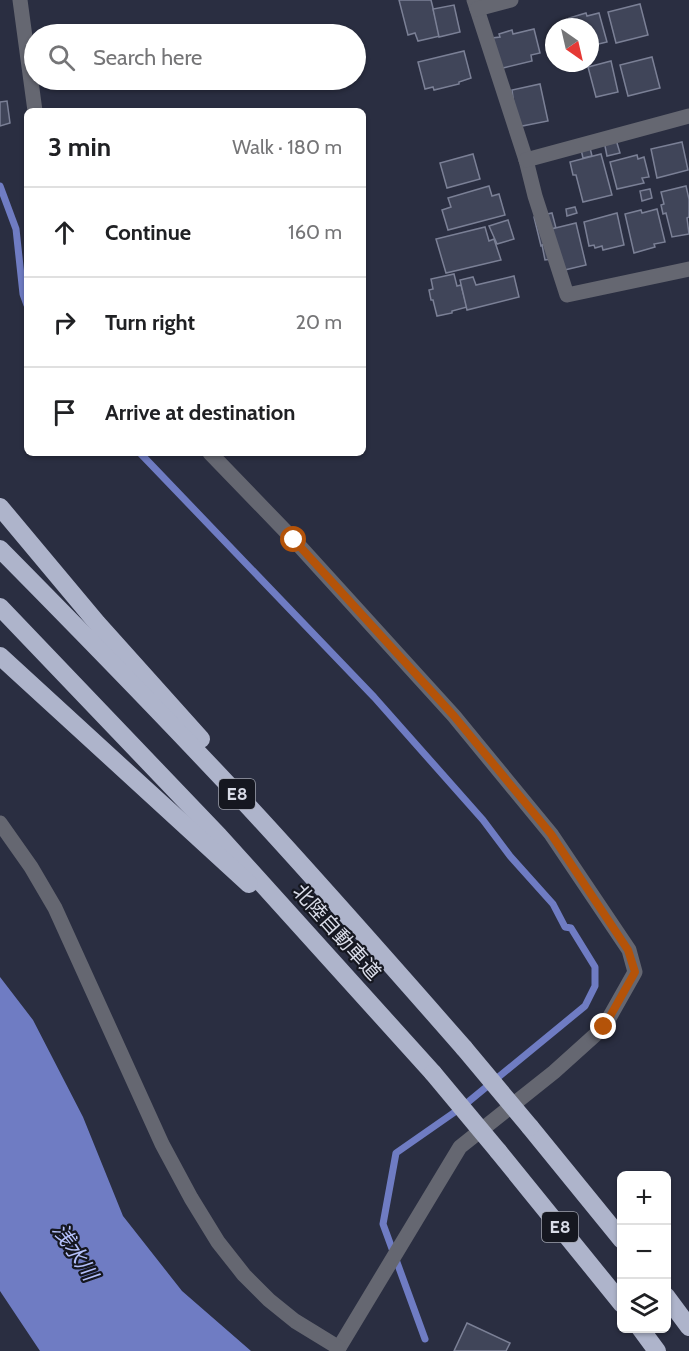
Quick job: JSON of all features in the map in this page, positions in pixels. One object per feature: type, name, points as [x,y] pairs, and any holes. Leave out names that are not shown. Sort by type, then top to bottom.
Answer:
[{"type":"highway","points":[[0,507],[97,623],[274,819],[370,941]]},
{"type":"highway","name":"北陸自動車道","points":[[0,549],[138,689],[370,941],[464,1048],[617,1235]]},
{"type":"highway","name":"北陸自動車道","points":[[0,607],[219,836],[433,1073],[617,1299]]},
{"type":"highway","points":[[0,656],[338,967]]},
{"type":"highway","points":[[671,1303],[689,1327]]},
{"type":"highway","points":[[643,1333],[657,1351]]},
{"type":"street","points":[[20,0],[24,30]]},
{"type":"street","points":[[511,0],[475,5],[567,295],[689,269]]},
{"type":"street","points":[[32,90],[35,108]]},
{"type":"street","points":[[526,160],[689,116]]},
{"type":"street","points":[[0,823],[31,867],[55,908],[162,1144],[190,1198],[218,1242],[244,1275],[268,1300],[338,1350],[460,1147],[554,1072],[604,1027],[635,972],[628,950],[551,834],[445,706],[294,540],[213,456]]},
{"type":"water","name":"浅水川","points":[[0,977],[33,1020],[83,1117],[123,1216],[182,1291],[251,1351],[40,1351],[0,1291]]},
{"type":"building","points":[[399,0],[431,0],[440,36],[418,41],[415,33],[408,35]]},
{"type":"building","points":[[640,4],[648,35],[616,43],[608,12]]},
{"type":"building","points":[[454,5],[460,32],[439,37],[433,9]]},
{"type":"building","points":[[586,13],[587,16],[599,13],[607,42],[599,44],[599,18],[569,18]]},
{"type":"building","points":[[534,29],[540,53],[531,55],[532,61],[499,69],[492,38],[500,37],[499,34],[512,30],[513,34]]},
{"type":"building","points":[[464,51],[471,78],[459,84],[434,90],[433,87],[425,89],[418,62]]},
{"type":"building","points":[[652,57],[660,88],[628,96],[620,65]]},
{"type":"building","points":[[611,61],[618,92],[596,97],[589,72],[599,72],[599,64]]},
{"type":"building","points":[[540,84],[548,121],[517,127],[512,90]]},
{"type":"building","points":[[7,101],[10,123],[0,126],[0,102]]},
{"type":"building","points":[[614,133],[620,153],[607,156],[603,136]]},
{"type":"building","points":[[588,140],[592,156],[583,158],[579,141]]},
{"type":"building","points":[[682,142],[688,170],[657,178],[651,149]]},
{"type":"building","points":[[473,154],[480,179],[447,188],[440,163]]},
{"type":"building","points":[[601,154],[612,195],[583,202],[570,162]]},
{"type":"building","points":[[637,155],[638,159],[644,157],[649,177],[642,178],[644,183],[617,189],[610,162]]},
{"type":"building","points":[[489,186],[492,196],[499,194],[505,215],[448,230],[442,210],[451,207],[448,198]]},
{"type":"building","points":[[686,186],[689,199],[689,217],[687,218],[689,234],[672,237],[666,213],[663,214],[661,205],[664,204],[661,192]]},
{"type":"building","points":[[650,189],[652,198],[642,201],[640,191]]},
{"type":"building","points":[[575,207],[577,213],[567,216],[566,209]]},
{"type":"building","points":[[657,209],[665,242],[634,253],[625,214]]},
{"type":"building","points":[[552,213],[556,228],[543,231],[546,244],[541,246],[534,217]]},
{"type":"building","points":[[617,213],[624,245],[603,250],[602,246],[595,248],[594,245],[589,246],[584,222]]},
{"type":"building","points":[[508,220],[514,239],[497,244],[489,226]]},
{"type":"building","points":[[576,223],[586,265],[556,272],[552,259],[545,260],[542,245],[546,244],[543,231]]},
{"type":"building","points":[[485,227],[489,241],[494,239],[501,260],[446,273],[436,239]]},
{"type":"building","points":[[454,274],[457,286],[461,285],[467,307],[437,316],[429,290],[433,289],[431,279]]},
{"type":"building","points":[[514,276],[519,297],[467,310],[460,280],[473,277],[476,285]]},
{"type":"building","points":[[467,1323],[510,1343],[506,1351],[454,1351]]},
{"type":"waterway","points":[[0,186],[16,229],[24,297]]},
{"type":"waterway","points":[[143,456],[374,697],[483,820],[510,856],[553,904],[565,927],[571,928],[595,967],[595,986],[585,1006],[462,1107],[396,1153],[383,1224],[425,1339]]},
{"type":"route","points":[[294,540],[454,716],[551,834],[628,950],[635,972],[604,1027]]}]
